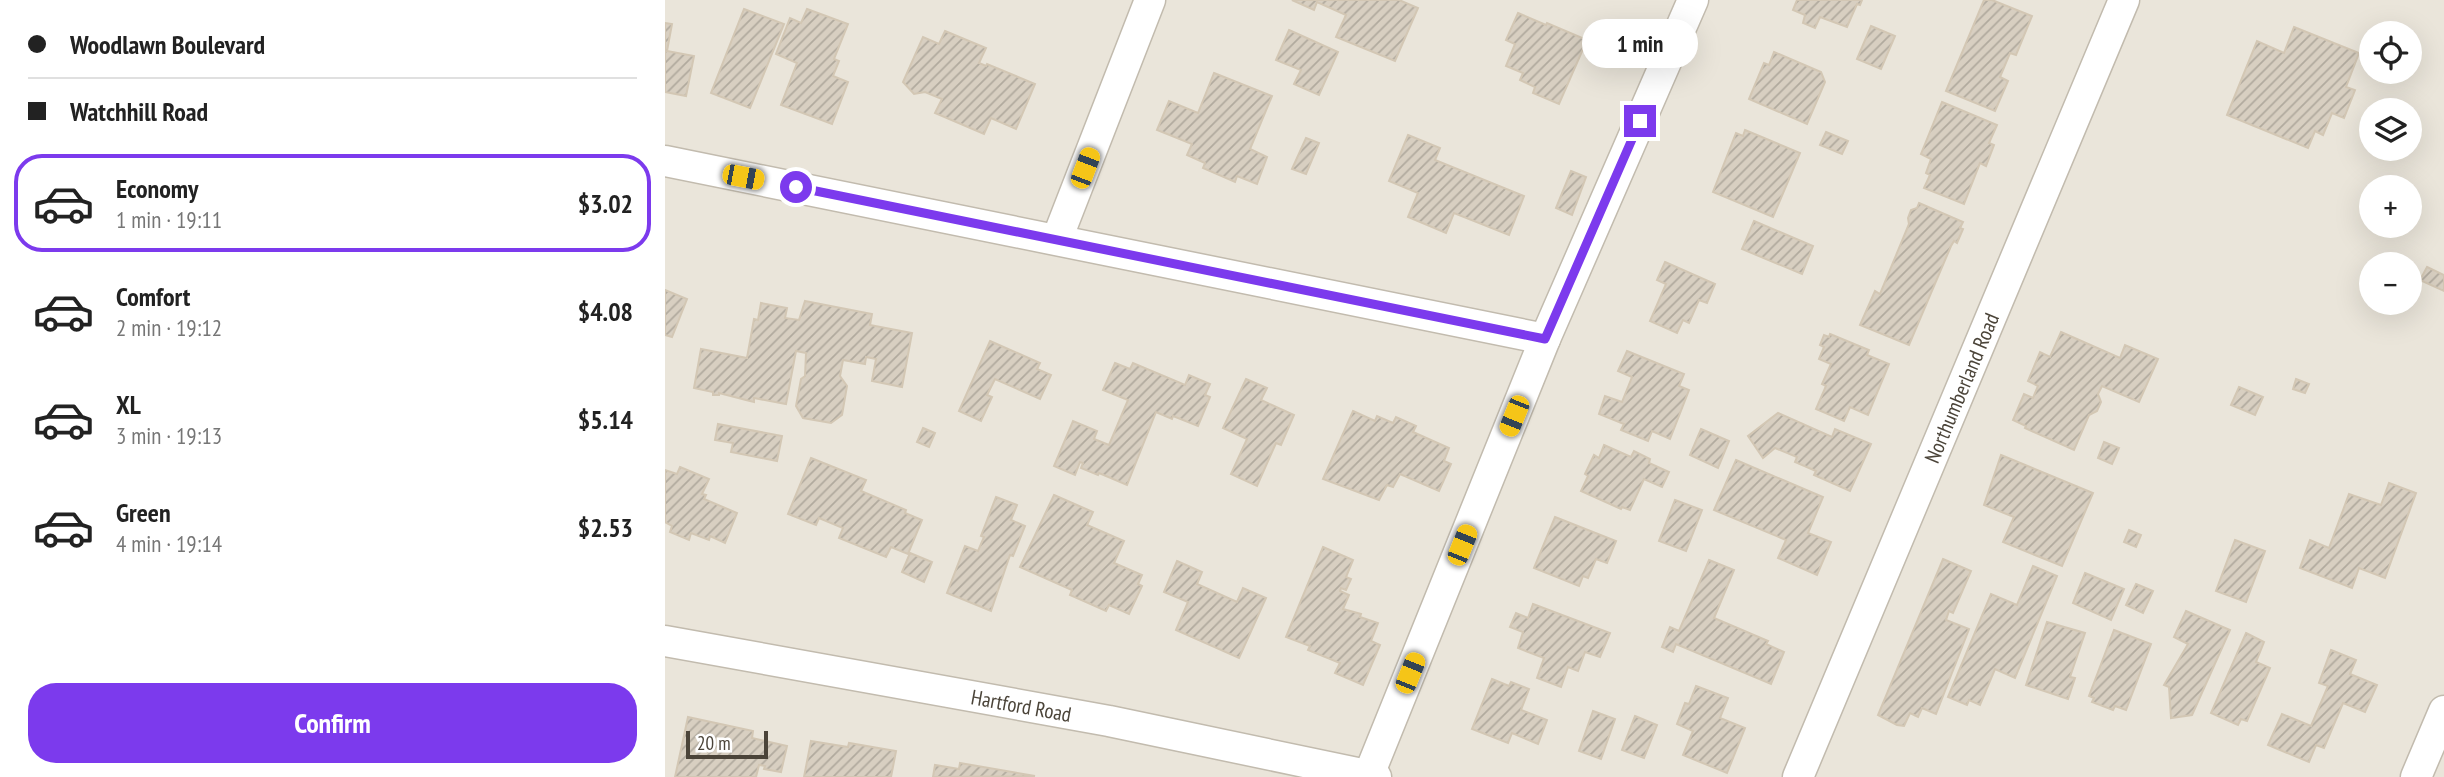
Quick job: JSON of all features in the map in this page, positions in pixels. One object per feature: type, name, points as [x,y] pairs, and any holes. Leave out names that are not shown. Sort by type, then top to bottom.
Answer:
[{"type":"street","points":[[1057,239],[1150,0]]},
{"type":"street","points":[[1371,777],[1545,339],[1693,0]]},
{"type":"street","name":"Northumberland Road","points":[[1798,777],[2124,0]]},
{"type":"street","points":[[665,161],[1545,339]]},
{"type":"street","name":"Hartford Road","points":[[665,641],[1109,721],[1371,777]]},
{"type":"street","points":[[2416,777],[2444,712]]},
{"type":"shaded area","points":[[665,0],[2444,0],[2444,777],[665,777]]},
{"type":"building","points":[[1292,0],[1399,0],[1418,8],[1395,61],[1336,37],[1346,15],[1317,2],[1314,10]]},
{"type":"building","points":[[1797,0],[1862,0],[1860,5],[1857,4],[1847,27],[1820,17],[1815,28],[1803,23],[1805,15],[1793,10]]},
{"type":"building","points":[[1984,0],[1992,0],[2032,16],[2016,55],[2010,53],[2000,77],[2008,81],[1995,111],[1946,91]]},
{"type":"building","points":[[744,9],[784,24],[750,108],[711,93]]},
{"type":"building","points":[[807,9],[848,24],[834,59],[839,61],[833,76],[848,82],[832,124],[781,105],[797,63],[776,54],[790,18],[801,23]]},
{"type":"building","points":[[1518,13],[1587,40],[1559,104],[1533,93],[1535,87],[1520,80],[1523,73],[1506,66],[1515,44],[1506,40]]},
{"type":"building","points":[[665,23],[672,24],[667,51],[694,56],[686,96],[665,92]]},
{"type":"building","points":[[1871,26],[1895,36],[1881,69],[1857,59]]},
{"type":"building","points":[[2294,27],[2359,53],[2346,87],[2355,90],[2344,118],[2332,113],[2323,135],[2315,131],[2308,148],[2227,115],[2257,41],[2284,53]]},
{"type":"building","points":[[1289,30],[1338,52],[1319,95],[1294,84],[1301,70],[1276,60]]},
{"type":"building","points":[[945,31],[986,48],[979,63],[1035,84],[1016,129],[991,118],[984,134],[935,113],[942,99],[925,92],[914,94],[903,82],[923,37],[939,44]]},
{"type":"building","points":[[1774,52],[1821,72],[1825,82],[1807,124],[1749,99],[1764,63],[1769,65]]},
{"type":"building","points":[[1214,73],[1272,96],[1250,149],[1267,157],[1257,184],[1237,176],[1235,182],[1203,168],[1205,163],[1187,155],[1192,144],[1157,130],[1169,101],[1198,113]]},
{"type":"building","points":[[1942,102],[1997,125],[1989,143],[1994,145],[1986,166],[1980,163],[1964,204],[1924,188],[1930,175],[1926,173],[1931,159],[1921,154]]},
{"type":"building","points":[[1745,130],[1800,153],[1773,217],[1713,192],[1736,133],[1743,136]]},
{"type":"building","points":[[1826,132],[1848,141],[1842,154],[1820,145]]},
{"type":"building","points":[[1408,135],[1440,148],[1435,160],[1524,196],[1509,235],[1454,213],[1446,233],[1408,217],[1418,193],[1389,181]]},
{"type":"building","points":[[1306,138],[1319,143],[1306,174],[1292,169]]},
{"type":"building","points":[[1571,171],[1586,177],[1572,215],[1556,208]]},
{"type":"building","points":[[1919,203],[1963,222],[1960,228],[1963,229],[1957,243],[1954,241],[1951,246],[1909,345],[1860,325],[1875,291],[1880,294],[1909,224],[1911,210],[1917,208]]},
{"type":"building","points":[[1754,221],[1813,246],[1802,274],[1742,249]]},
{"type":"building","points":[[1665,262],[1715,284],[1707,303],[1699,300],[1689,323],[1683,320],[1677,333],[1650,321],[1666,284],[1657,280]]},
{"type":"building","points":[[2427,267],[2444,275],[2444,291],[2422,281]]},
{"type":"building","points":[[665,290],[687,299],[672,337],[665,335]]},
{"type":"building","points":[[805,301],[872,314],[870,325],[912,333],[902,387],[872,381],[876,359],[866,357],[865,364],[843,360],[840,376],[847,386],[842,415],[831,423],[803,418],[796,406],[801,379],[805,376],[806,353],[796,351],[786,404],[754,398],[754,402],[719,393],[713,395],[713,392],[694,388],[701,349],[747,358],[754,319],[758,320],[761,303],[787,308],[785,318],[799,320]]},
{"type":"building","points":[[2061,332],[2120,358],[2125,345],[2158,359],[2139,402],[2102,386],[2098,394],[2101,402],[2097,411],[2089,415],[2074,450],[2013,420],[2024,394],[2033,398],[2038,386],[2028,381],[2040,352],[2050,357]]},
{"type":"building","points":[[1830,334],[1869,350],[1867,355],[1889,364],[1868,415],[1850,407],[1844,421],[1816,409],[1826,386],[1822,384],[1831,364],[1819,359],[1824,347],[1820,345],[1824,335],[1829,337]]},
{"type":"building","points":[[990,341],[1040,363],[1037,369],[1051,375],[1040,399],[995,379],[987,395],[992,397],[981,421],[959,411]]},
{"type":"building","points":[[1627,351],[1684,374],[1679,386],[1689,390],[1670,439],[1652,431],[1648,441],[1621,430],[1624,424],[1599,414],[1605,396],[1622,402],[1632,377],[1618,371]]},
{"type":"building","points":[[1115,363],[1130,369],[1133,363],[1185,385],[1189,375],[1210,384],[1205,395],[1210,397],[1198,426],[1156,412],[1127,485],[1081,468],[1083,463],[1080,462],[1075,475],[1054,466],[1073,421],[1097,431],[1094,439],[1109,445],[1128,400],[1103,390]]},
{"type":"building","points":[[1246,379],[1267,388],[1261,400],[1294,415],[1281,445],[1276,443],[1257,486],[1231,474],[1247,439],[1223,428]]},
{"type":"building","points":[[2296,379],[2309,384],[2305,393],[2293,389]]},
{"type":"building","points":[[2239,387],[2263,397],[2255,415],[2231,405]]},
{"type":"building","points":[[1353,411],[1375,421],[1377,416],[1393,423],[1396,417],[1416,426],[1413,432],[1449,448],[1444,461],[1451,464],[1439,491],[1400,474],[1393,487],[1387,485],[1379,500],[1323,479]]},
{"type":"building","points":[[1778,413],[1832,437],[1835,429],[1871,444],[1850,491],[1814,475],[1816,471],[1795,462],[1797,457],[1775,448],[1763,458],[1748,436]]},
{"type":"building","points":[[718,424],[782,436],[777,461],[731,452],[733,443],[715,440]]},
{"type":"building","points":[[923,428],[935,433],[929,447],[917,442]]},
{"type":"building","points":[[1701,429],[1729,441],[1718,468],[1690,455]]},
{"type":"building","points":[[2104,442],[2119,448],[2112,464],[2098,458]]},
{"type":"building","points":[[1604,445],[1631,457],[1634,451],[1650,459],[1649,463],[1669,472],[1662,487],[1644,479],[1630,510],[1621,509],[1581,491],[1594,455],[1599,458]]},
{"type":"building","points":[[2001,455],[2093,493],[2062,566],[2003,542],[2014,517],[1984,505]]},
{"type":"building","points":[[811,458],[866,480],[861,491],[906,510],[905,513],[922,520],[908,554],[891,547],[886,557],[839,538],[843,528],[819,518],[816,525],[788,514]]},
{"type":"building","points":[[1736,460],[1823,497],[1808,533],[1831,542],[1817,575],[1778,558],[1786,540],[1714,510]]},
{"type":"building","points":[[680,467],[709,479],[702,494],[706,495],[704,499],[737,513],[725,543],[710,536],[709,540],[691,533],[689,540],[670,532],[672,526],[665,522],[665,470],[677,474]]},
{"type":"building","points":[[2389,483],[2416,493],[2385,578],[2359,568],[2352,588],[2300,568],[2310,540],[2329,548],[2349,494],[2381,505]]},
{"type":"building","points":[[1054,495],[1093,512],[1087,525],[1124,541],[1114,563],[1142,575],[1138,584],[1142,586],[1129,614],[1109,605],[1106,611],[1070,595],[1072,590],[1020,567]]},
{"type":"building","points":[[996,497],[1017,505],[1011,520],[1025,526],[1013,556],[1010,555],[991,611],[947,593],[965,546],[978,551]]},
{"type":"building","points":[[1675,500],[1702,510],[1686,551],[1659,541]]},
{"type":"building","points":[[1555,517],[1616,541],[1607,563],[1596,559],[1588,578],[1583,576],[1579,586],[1534,568]]},
{"type":"building","points":[[2129,530],[2141,535],[2136,547],[2124,542]]},
{"type":"building","points":[[2235,540],[2265,551],[2246,602],[2216,591]]},
{"type":"building","points":[[1323,547],[1353,560],[1346,577],[1351,579],[1346,590],[1341,588],[1340,591],[1349,595],[1343,609],[1378,623],[1371,641],[1380,645],[1363,685],[1335,673],[1340,663],[1308,650],[1310,646],[1286,637]]},
{"type":"building","points":[[910,553],[932,562],[924,582],[902,572]]},
{"type":"building","points":[[1943,559],[1971,571],[1953,613],[1949,611],[1946,620],[1969,629],[1936,714],[1922,708],[1918,717],[1910,713],[1904,726],[1897,725],[1878,715]]},
{"type":"building","points":[[1709,560],[1734,570],[1714,618],[1768,641],[1766,644],[1784,652],[1771,684],[1676,644],[1673,652],[1662,647],[1670,627],[1679,631]]},
{"type":"building","points":[[1177,561],[1202,572],[1197,584],[1237,602],[1243,588],[1266,598],[1239,658],[1176,630],[1188,602],[1164,592]]},
{"type":"building","points":[[2033,566],[2057,576],[2015,678],[1995,669],[1980,705],[1969,700],[1967,705],[1948,697],[1991,594],[2017,605]]},
{"type":"building","points":[[2085,573],[2124,589],[2111,620],[2073,603]]},
{"type":"building","points":[[2136,584],[2153,591],[2143,613],[2126,605]]},
{"type":"building","points":[[1533,604],[1610,633],[1600,657],[1585,652],[1578,671],[1568,667],[1561,687],[1537,678],[1544,658],[1518,648],[1523,632],[1510,627],[1516,613],[1528,618]]},
{"type":"building","points":[[2186,611],[2230,630],[2192,715],[2171,718],[2169,687],[2164,685],[2188,644],[2174,637]]},
{"type":"building","points":[[2047,622],[2085,633],[2070,677],[2075,678],[2068,699],[2026,685]]},
{"type":"building","points":[[2114,630],[2151,644],[2126,710],[2115,706],[2113,710],[2092,702],[2094,698],[2089,696]]},
{"type":"building","points":[[2246,633],[2264,642],[2256,662],[2270,668],[2247,721],[2241,719],[2238,725],[2211,713]]},
{"type":"building","points":[[2331,650],[2356,660],[2350,674],[2377,685],[2365,712],[2343,703],[2324,748],[2316,745],[2309,762],[2268,745],[2282,714],[2311,726],[2328,686],[2319,683]]},
{"type":"building","points":[[1492,679],[1509,686],[1511,682],[1529,689],[1521,710],[1547,720],[1538,744],[1512,733],[1508,743],[1472,729]]},
{"type":"building","points":[[1696,686],[1728,698],[1720,718],[1745,728],[1727,773],[1683,755],[1693,731],[1677,724],[1685,703],[1689,704]]},
{"type":"building","points":[[1593,711],[1615,719],[1601,759],[1579,751]]},
{"type":"building","points":[[1635,716],[1657,725],[1644,758],[1622,750]]},
{"type":"building","points":[[688,717],[753,731],[752,738],[787,746],[781,772],[764,769],[765,766],[759,765],[756,777],[675,777]]},
{"type":"building","points":[[811,741],[848,747],[849,743],[896,751],[891,777],[804,777]]},
{"type":"building","points":[[960,763],[1035,776],[933,777],[935,765],[959,769]]},
{"type":"route","points":[[796,187],[1545,339],[1640,121]]}]
